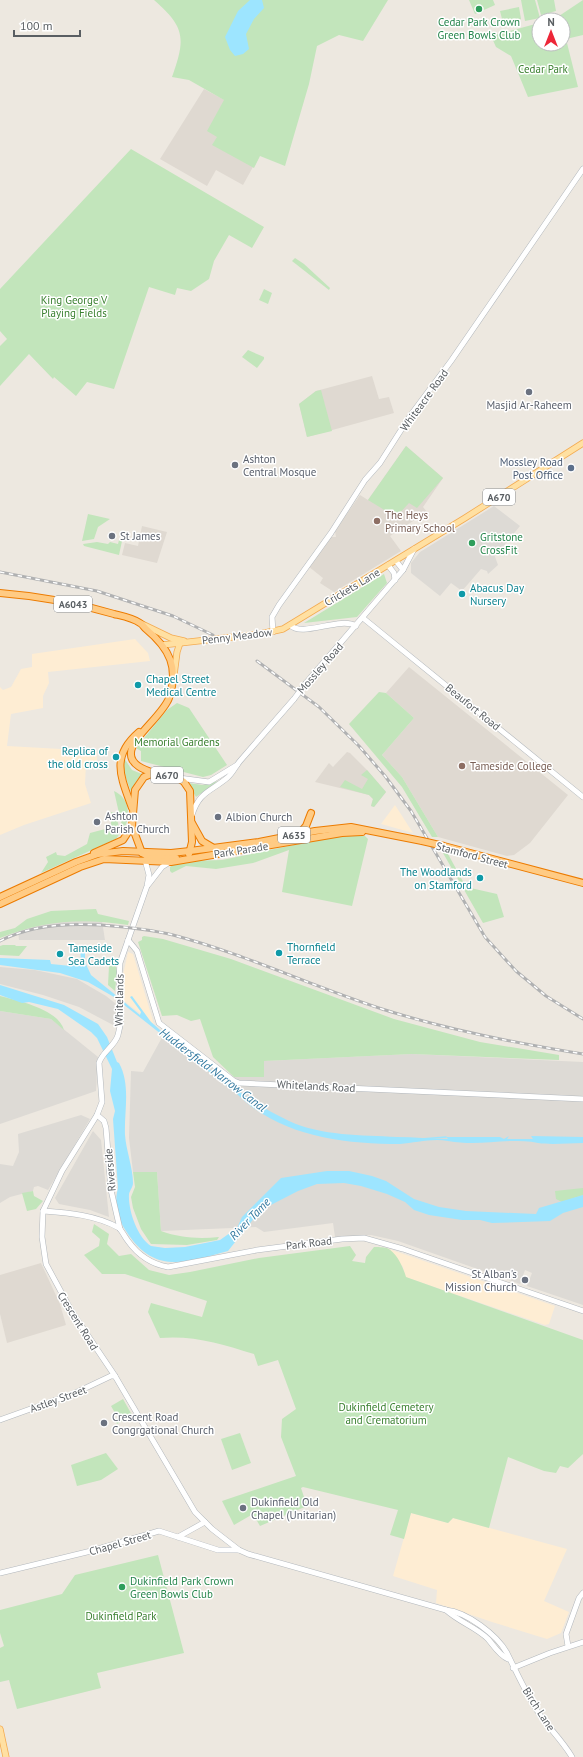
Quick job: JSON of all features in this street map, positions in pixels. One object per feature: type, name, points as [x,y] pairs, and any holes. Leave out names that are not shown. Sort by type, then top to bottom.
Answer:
[{"type":"highway","name":"A6043","points":[[0,593],[96,609],[140,623],[162,645]]},
{"type":"highway","name":"A670","points":[[162,645],[170,658],[174,676],[172,688],[167,703],[152,723],[138,738],[130,751],[136,764],[154,773],[178,778],[184,782],[190,791],[192,814],[190,851]]},
{"type":"highway","name":"A670","points":[[132,810],[121,774],[121,757],[131,739],[152,723]]},
{"type":"highway","name":"A670","points":[[141,851],[132,826],[132,810],[136,786],[144,777],[154,773]]},
{"type":"highway","name":"A635","points":[[299,834],[306,826],[311,813]]},
{"type":"highway","points":[[192,822],[202,842],[209,846],[217,847]]},
{"type":"highway","points":[[76,862],[120,841],[132,826]]},
{"type":"highway","name":"Park Parade","points":[[0,897],[76,862],[98,854],[141,851],[171,853],[190,851],[259,842],[299,834],[351,827],[371,831]]},
{"type":"highway","name":"Park Parade","points":[[0,904],[92,862],[110,859],[171,862],[342,833],[371,831]]},
{"type":"highway","name":"Stamford Street","points":[[371,831],[444,846],[583,883]]},
{"type":"highway","points":[[141,851],[148,856],[182,859],[190,851]]},
{"type":"highway","points":[[141,851],[145,860]]},
{"type":"main road","name":"Whiteacre Road","points":[[273,632],[272,617],[279,605],[331,533],[365,480],[380,463],[410,416],[451,361],[583,169]]},
{"type":"main road","name":"A670","points":[[414,549],[583,443]]},
{"type":"main road","name":"Crickets Lane","points":[[290,625],[414,549]]},
{"type":"main road","name":"Mossley Road","points":[[192,814],[200,796],[227,778],[235,770],[237,765],[306,683],[395,580],[403,570],[414,549]]},
{"type":"main road","points":[[396,561],[403,570]]},
{"type":"main road","points":[[388,565],[394,573],[395,580]]},
{"type":"main road","name":"Beaufort Road","points":[[363,618],[583,797]]},
{"type":"main road","points":[[140,623],[171,638],[192,642]]},
{"type":"main road","points":[[290,625],[298,629],[346,623],[356,626]]},
{"type":"main road","name":"Penny Meadow","points":[[162,645],[273,632],[290,625]]},
{"type":"main road","name":"A670","points":[[174,676],[177,649],[180,643]]},
{"type":"main road","points":[[178,778],[206,782],[237,765]]},
{"type":"main road","name":"Whitelands","points":[[99,1063],[103,1055],[113,1045],[120,1025],[120,962],[147,886],[149,875],[145,860]]},
{"type":"main road","name":"Whitelands","points":[[147,886],[162,867],[171,862]]},
{"type":"main road","name":"Whitelands Road","points":[[128,940],[137,951],[159,1023],[234,1081],[239,1083],[583,1099]]},
{"type":"main road","name":"Crescent Road","points":[[99,1063],[103,1094],[102,1102],[97,1115],[62,1171],[43,1211],[42,1237],[46,1264],[72,1312],[115,1376],[195,1512],[239,1550]]},
{"type":"main road","name":"Riverside","points":[[97,1115],[104,1121],[106,1128],[111,1190],[120,1229]]},
{"type":"main road","points":[[43,1211],[87,1216],[120,1229]]},
{"type":"main road","name":"Park Road","points":[[120,1229],[128,1242],[141,1255],[158,1265],[168,1267],[257,1250],[342,1239],[372,1240],[403,1249],[583,1311]]},
{"type":"main road","name":"Astley Street","points":[[0,1420],[75,1393],[111,1376],[115,1376]]},
{"type":"main road","points":[[178,1537],[205,1522]]},
{"type":"main road","name":"Chapel Street","points":[[0,1572],[84,1553],[159,1532],[218,1550],[239,1550]]},
{"type":"main road","name":"Birch Lane","points":[[239,1550],[248,1554],[446,1610],[456,1611],[479,1624],[507,1654],[508,1659],[542,1717],[572,1757]]},
{"type":"main road","points":[[568,1646],[566,1634],[583,1593]]},
{"type":"main road","points":[[513,1668],[568,1646],[583,1642]]},
{"type":"main road","points":[[0,1729],[6,1757]]},
{"type":"shaded area","points":[[204,89],[275,127],[243,185],[216,170],[207,186],[160,159]]},
{"type":"shaded area","points":[[372,376],[379,399],[389,397],[394,413],[307,437],[299,404],[316,391]]},
{"type":"shaded area","name":"The Heys Primary School","points":[[406,446],[443,478],[423,507],[427,512],[390,536],[401,551],[334,592],[320,583],[323,578],[308,566],[331,537],[336,537],[335,531],[360,495],[368,500]]},
{"type":"shaded area","points":[[494,506],[520,526],[501,549],[494,554],[498,565],[488,574],[487,571],[481,569],[462,591],[451,583],[440,596],[411,573],[411,563],[420,552]]},
{"type":"shaded area","points":[[142,526],[167,532],[157,563],[122,555],[125,543],[138,546]]},
{"type":"shaded area","points":[[135,639],[148,653],[150,661],[48,672],[49,683],[43,696],[43,708],[11,714],[7,746],[97,751],[97,764],[86,764],[85,784],[91,803],[24,825],[0,835],[0,687],[3,690],[11,687],[21,669],[32,667],[32,654]]},
{"type":"shaded area","name":"Tameside College","points":[[409,667],[568,795],[530,843],[514,855],[507,856],[438,837],[402,777],[382,755],[414,718],[386,693]]},
{"type":"shaded area","points":[[347,752],[350,753],[367,770],[386,792],[374,807],[371,806],[373,799],[369,795],[315,782],[329,763],[333,767]]},
{"type":"shaded area","points":[[395,805],[413,833],[381,824]]},
{"type":"shaded area","points":[[72,920],[102,921],[105,940],[19,940],[18,931],[44,924]]},
{"type":"shaded area","points":[[128,952],[133,954],[154,1024],[124,1001],[123,975]]},
{"type":"shaded area","points":[[0,967],[35,970],[77,979],[106,996],[116,1004],[117,1014],[115,1026],[79,1007],[43,995],[0,984]]},
{"type":"shaded area","points":[[0,1011],[51,1019],[98,1057],[96,1091],[0,1124]]},
{"type":"shaded area","points":[[165,1032],[209,1067],[234,1077],[264,1061],[412,1054],[583,1062],[583,1305],[527,1286],[532,1273],[525,1270],[520,1284],[398,1241],[371,1235],[335,1237],[333,1223],[264,1232],[256,1227],[161,1231],[157,1172],[133,1172],[129,1138],[131,1071],[143,1072]]},
{"type":"shaded area","points":[[81,1115],[90,1119],[48,1190],[38,1186],[34,1187],[33,1191],[10,1197],[0,1203],[0,1164],[13,1166],[19,1152],[18,1134]]},
{"type":"shaded area","points":[[93,1131],[101,1140],[109,1217],[90,1210],[59,1204],[55,1198]]},
{"type":"shaded area","points":[[386,1248],[555,1306],[549,1324],[545,1325],[405,1277],[403,1267]]},
{"type":"shaded area","points":[[41,1263],[60,1304],[66,1325],[7,1343],[0,1314],[0,1275]]},
{"type":"shaded area","points":[[411,1513],[448,1523],[453,1518],[567,1549],[544,1601],[569,1612],[561,1633],[547,1639],[436,1603],[437,1590],[393,1576]]},
{"type":"green space","points":[[154,0],[388,0],[363,41],[339,35],[317,46],[309,84],[285,166],[260,156],[254,168],[212,145],[217,137],[207,131],[224,100],[189,80],[172,77],[177,64],[181,43],[180,34],[172,18]]},
{"type":"green space","name":"Cedar Park Crown Green Bowls Club","points":[[469,0],[493,0],[495,5],[475,14]]},
{"type":"green space","points":[[521,0],[535,0],[538,12],[531,12],[531,20],[525,21]]},
{"type":"green space","points":[[537,0],[554,0],[556,11],[540,12]]},
{"type":"green space","name":"Cedar Park","points":[[583,0],[583,35],[571,38],[571,12],[565,12]]},
{"type":"green space","points":[[519,7],[521,19],[503,23],[500,11]]},
{"type":"green space","name":"Cedar Park","points":[[531,25],[531,52],[569,52],[578,87],[528,97],[511,56],[496,47],[491,36]]},
{"type":"green space","name":"King George V Playing Fields","points":[[131,149],[264,227],[252,248],[229,235],[214,261],[209,279],[191,291],[177,288],[175,295],[149,287],[114,389],[87,382],[76,396],[54,377],[53,379],[29,354],[0,386],[0,346],[7,339],[0,331],[0,289]]},
{"type":"green space","points":[[295,258],[304,264],[330,288],[329,290],[292,261]]},
{"type":"green space","points":[[264,289],[272,293],[268,304],[259,300]]},
{"type":"green space","points":[[248,350],[264,357],[257,368],[242,357]]},
{"type":"green space","points":[[321,390],[332,431],[307,437],[299,404],[316,391]]},
{"type":"green space","points":[[406,446],[443,478],[417,508],[409,503],[396,517],[368,500]]},
{"type":"green space","points":[[88,514],[110,519],[98,527],[94,539],[82,541]]},
{"type":"green space","points":[[119,540],[122,541],[119,555],[84,546],[83,544],[97,542],[108,544],[110,542],[118,544]]},
{"type":"green space","points":[[384,574],[387,583],[357,617],[304,623]]},
{"type":"green space","points":[[379,692],[386,693],[414,718],[382,755],[402,777],[438,837],[432,837],[402,787],[349,724]]},
{"type":"green space","name":"Memorial Gardens","points":[[177,703],[189,708],[227,765],[211,775],[203,777],[141,761],[141,751],[136,748],[167,710]]},
{"type":"green space","points":[[124,758],[132,770],[142,774],[135,783],[132,795],[124,772]]},
{"type":"green space","points":[[367,770],[386,792],[374,807],[371,806],[373,799],[369,795],[340,787],[345,780],[362,789],[368,779],[361,775]]},
{"type":"green space","points":[[218,781],[196,797],[188,783],[203,785]]},
{"type":"green space","points":[[114,791],[123,798],[128,808],[126,826],[123,831]]},
{"type":"green space","points":[[111,812],[116,813],[120,833],[116,839],[41,873],[48,862],[46,857],[56,852],[57,855],[65,856],[87,844],[90,833],[109,828],[109,825],[111,825]]},
{"type":"green space","points":[[337,836],[365,836],[368,839],[352,906],[282,892],[289,850],[253,863],[216,869],[186,866],[172,873],[170,871],[170,867],[174,864],[188,861],[222,860]]},
{"type":"green space","points":[[443,853],[448,854],[466,887],[497,894],[504,917],[483,923]]},
{"type":"green space","points":[[96,909],[98,914],[129,921],[128,925],[79,921],[63,922],[32,927],[0,938],[0,932],[15,928],[27,919],[51,911]]},
{"type":"green space","points":[[142,937],[163,939],[231,959],[394,1019],[480,1042],[559,1055],[559,1060],[412,1054],[264,1061],[264,1077],[234,1077],[213,1057],[200,1019],[191,1021],[177,1015],[162,1016],[138,942],[142,940]]},
{"type":"green space","points":[[0,946],[27,946],[19,956],[0,955]]},
{"type":"green space","points":[[115,962],[117,972],[115,991],[108,985],[109,966]]},
{"type":"green space","points":[[0,996],[27,1003],[46,1011],[60,1023],[64,1030],[51,1019],[0,1011]]},
{"type":"green space","points":[[133,1172],[157,1172],[161,1231],[190,1237],[219,1237],[217,1240],[187,1245],[151,1244],[141,1229],[133,1208],[131,1197],[135,1187]]},
{"type":"green space","points":[[583,1188],[583,1195],[562,1202],[556,1199],[555,1191]]},
{"type":"green space","points":[[33,1191],[34,1196],[43,1201],[36,1209],[27,1211],[22,1193]]},
{"type":"green space","name":"Dukinfield Cemetery and Crematorium","points":[[94,1224],[109,1234],[107,1244],[119,1256],[131,1254],[149,1270],[169,1275],[259,1258],[350,1246],[356,1255],[352,1261],[365,1263],[366,1257],[374,1247],[387,1248],[397,1257],[406,1277],[583,1340],[583,1454],[568,1468],[560,1466],[556,1473],[544,1471],[508,1457],[489,1528],[453,1518],[448,1523],[411,1513],[404,1539],[390,1535],[398,1510],[303,1487],[301,1488],[307,1506],[260,1526],[253,1514],[234,1525],[222,1501],[296,1476],[281,1437],[282,1419],[296,1409],[278,1360],[258,1366],[254,1354],[230,1347],[196,1339],[172,1337],[160,1338],[148,1312],[151,1303],[202,1317],[207,1301],[125,1274],[102,1274],[84,1255],[99,1246],[100,1239],[92,1232]]},
{"type":"green space","points":[[123,1399],[132,1415],[117,1424],[116,1421],[120,1417],[117,1412],[115,1413],[111,1406]]},
{"type":"green space","points":[[240,1433],[251,1463],[232,1470],[221,1439]]},
{"type":"green space","points":[[106,1453],[118,1469],[101,1480],[77,1486],[71,1465]]},
{"type":"green space","name":"Dukinfield Park","points":[[158,1555],[184,1653],[97,1673],[101,1688],[17,1709],[9,1680],[0,1682],[0,1648],[4,1646],[0,1633],[0,1610],[62,1594],[75,1575]]},
{"type":"water","points":[[250,0],[262,0],[264,8],[254,19],[246,34],[249,49],[243,54],[235,56],[230,50],[225,37],[238,11]]},
{"type":"water","points":[[80,947],[85,947],[85,962],[91,975],[140,1015],[141,1012],[130,997],[132,996],[151,1022],[206,1067],[255,1102],[289,1121],[315,1130],[342,1134],[448,1139],[446,1137],[500,1137],[504,1139],[509,1136],[507,1139],[533,1139],[531,1136],[583,1137],[583,1143],[549,1144],[528,1141],[511,1141],[472,1143],[436,1140],[400,1144],[378,1144],[312,1135],[291,1128],[271,1119],[253,1108],[114,997],[88,982],[60,973],[0,965],[0,958],[50,960],[51,964],[71,966],[81,961]]},
{"type":"water","name":"River Tame","points":[[0,985],[64,1005],[98,1024],[107,1037],[117,1062],[123,1071],[125,1080],[125,1135],[133,1183],[129,1194],[130,1208],[134,1223],[146,1242],[151,1246],[165,1248],[185,1247],[220,1240],[237,1228],[242,1217],[281,1178],[327,1171],[349,1171],[372,1176],[386,1181],[414,1199],[439,1207],[466,1211],[536,1214],[539,1208],[583,1195],[583,1207],[563,1213],[550,1221],[492,1223],[480,1220],[462,1220],[429,1215],[414,1210],[405,1202],[387,1194],[361,1186],[344,1183],[317,1184],[298,1191],[265,1208],[255,1217],[228,1251],[184,1262],[159,1260],[148,1254],[137,1245],[126,1231],[118,1216],[116,1199],[118,1188],[113,1119],[115,1111],[110,1091],[112,1069],[97,1038],[91,1032],[58,1009],[29,1002],[22,1003],[0,995]]},
{"type":"waterway","name":"Huddersfield Narrow Canal","points":[[421,1139],[446,1137]]},
{"type":"railway","points":[[0,572],[97,591],[173,616],[213,635]]},
{"type":"railway","points":[[257,661],[319,707],[359,746],[385,776],[411,811],[485,937],[516,971],[546,996],[583,1019]]},
{"type":"railway","points":[[0,941],[24,931],[36,928],[75,924],[137,928],[164,933],[226,951],[356,1000],[407,1017],[482,1035],[583,1054]]},
{"type":"place","name":"Cedar Park Crown Green Bowls Club","points":[[479,9]]},
{"type":"place","name":"Masjid Ar-Raheem","points":[[529,392]]},
{"type":"place","name":"Ashton Central Mosque","points":[[235,465]]},
{"type":"place","name":"Mossley Road Post Office","points":[[571,468]]},
{"type":"place","name":"The Heys Primary School","points":[[377,521]]},
{"type":"place","name":"St James","points":[[112,536]]},
{"type":"place","name":"Gritstone CrossFit","points":[[472,543]]},
{"type":"place","name":"Abacus Day Nursery","points":[[462,594]]},
{"type":"place","name":"Chapel Street Medical Centre","points":[[138,685]]},
{"type":"place","name":"Replica of the old cross","points":[[116,757]]},
{"type":"place","name":"Tameside College","points":[[462,766]]},
{"type":"place","name":"Albion Church","points":[[218,817]]},
{"type":"place","name":"Ashton Parish Church","points":[[97,822]]},
{"type":"place","name":"The Woodlands on Stamford","points":[[480,878]]},
{"type":"place","name":"Thornfield Terrace","points":[[279,953]]},
{"type":"place","name":"Tameside Sea Cadets","points":[[60,954]]},
{"type":"place","name":"St Alban's Mission Church","points":[[525,1280]]},
{"type":"place","name":"Crescent Road Congrgational Church","points":[[104,1423]]},
{"type":"place","name":"Dukinfield Old Chapel (Unitarian)","points":[[243,1508]]},
{"type":"place","name":"Dukinfield Park Crown Green Bowls Club","points":[[122,1587]]}]
